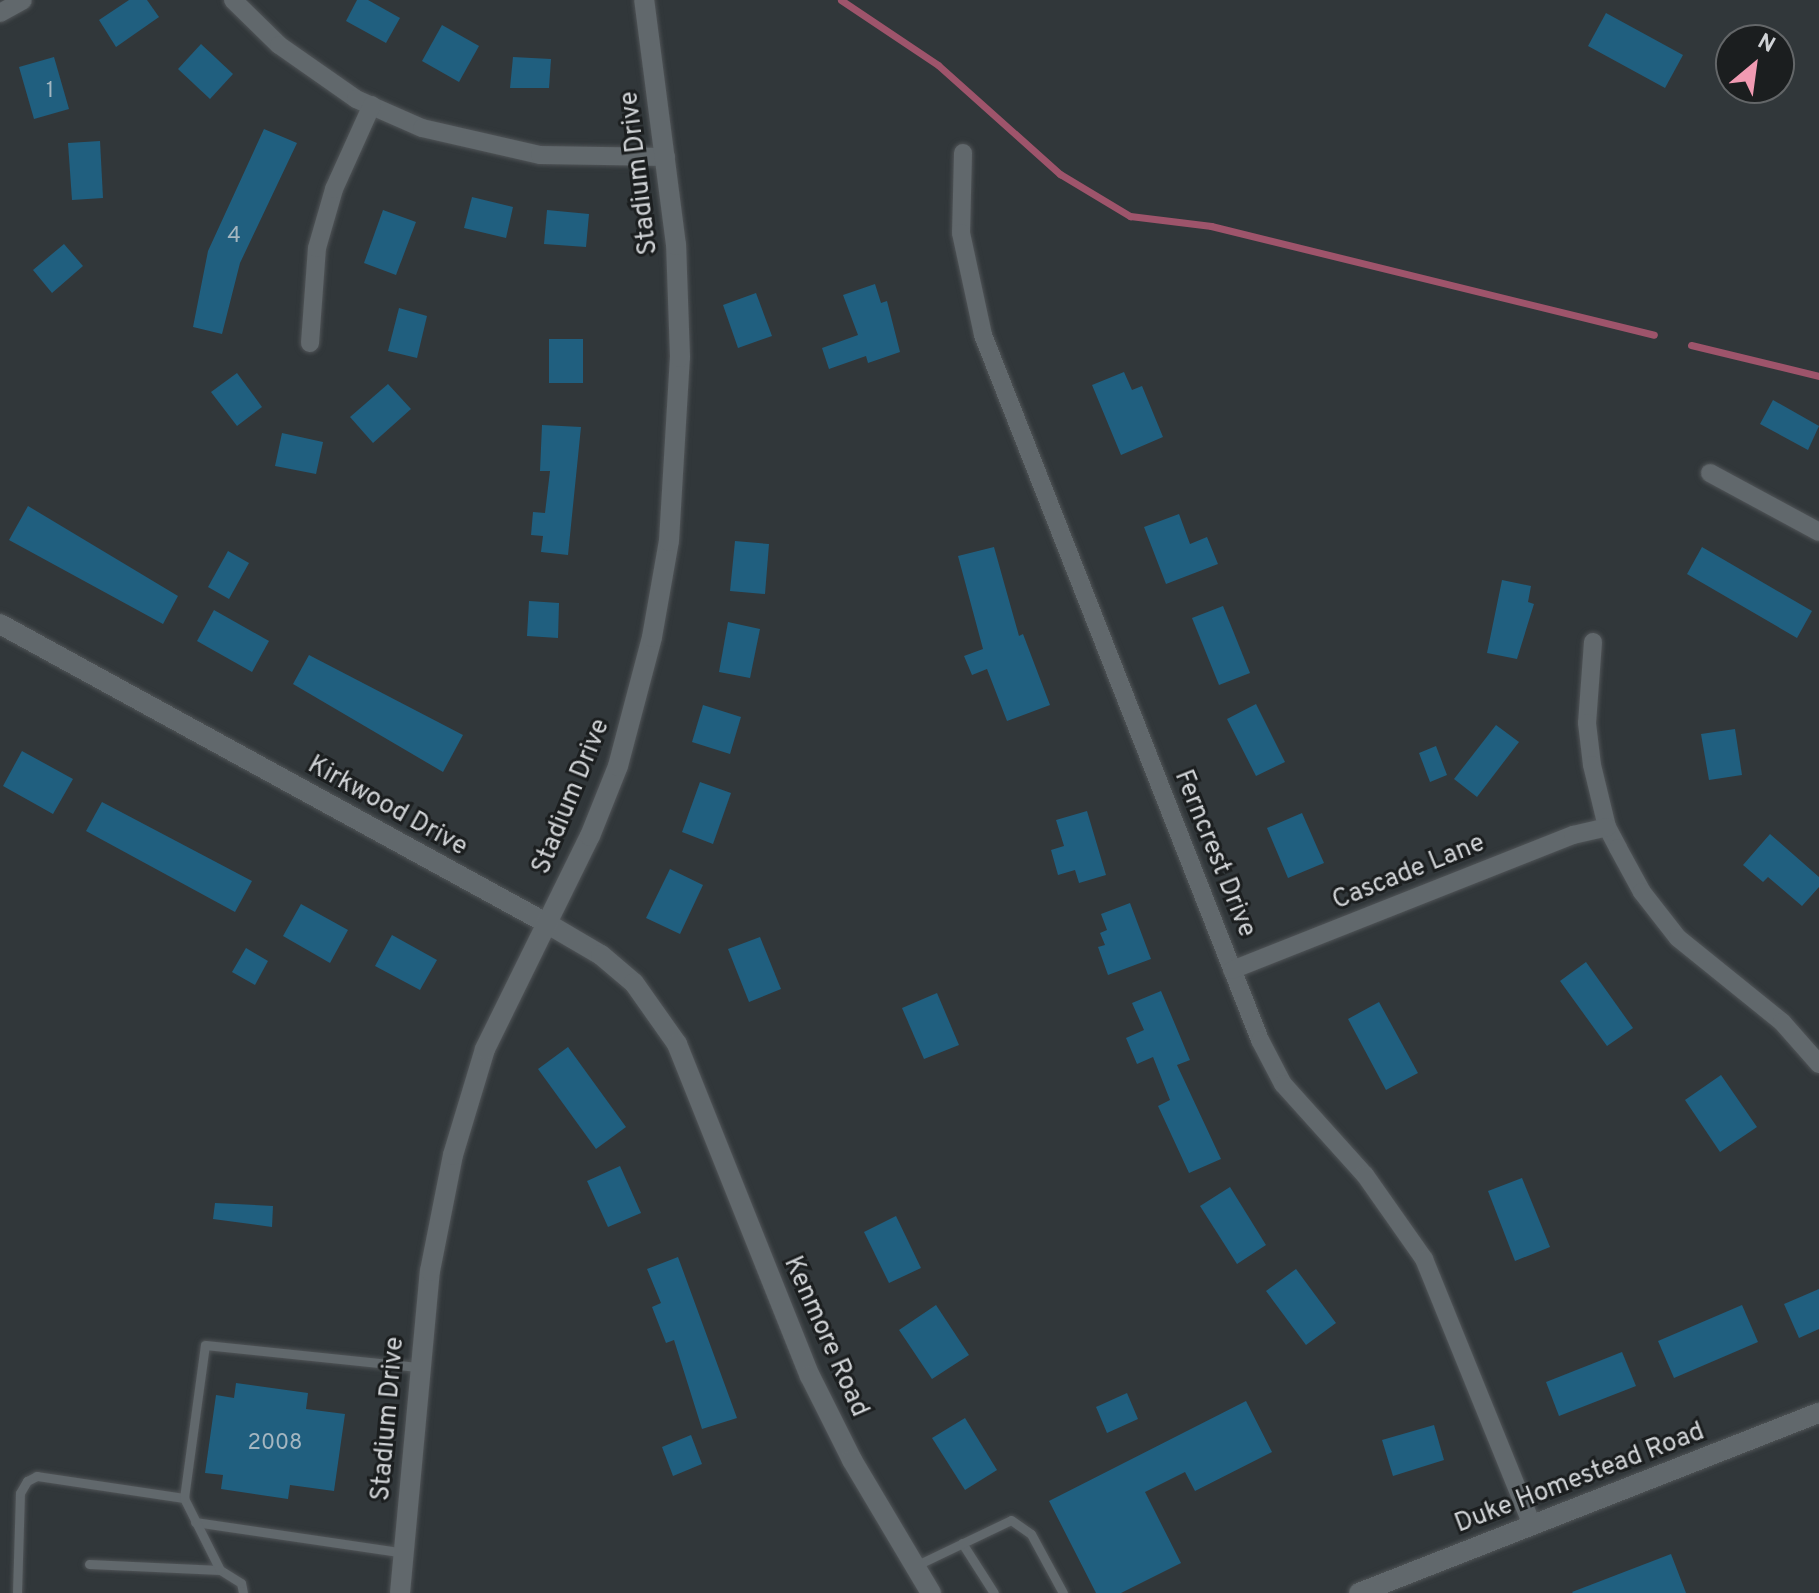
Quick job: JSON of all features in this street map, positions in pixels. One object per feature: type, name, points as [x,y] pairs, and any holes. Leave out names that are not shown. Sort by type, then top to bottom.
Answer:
[{"type":"street","points":[[0,13],[23,0]]},
{"type":"street","points":[[233,0],[279,45],[372,105],[422,128],[492,147],[590,159],[666,157]]},
{"type":"street","name":"Stadium Drive","points":[[400,1593],[418,1367],[430,1271],[463,1120],[485,1049],[548,924],[618,766],[652,637],[669,541],[680,357],[666,157],[644,0]]},
{"type":"street","points":[[310,343],[317,248],[334,189],[372,105]]},
{"type":"street","name":"Ferncrest Drive","points":[[963,153],[961,233],[983,335],[1232,970],[1283,1084],[1365,1175],[1424,1259],[1532,1525]]},
{"type":"street","points":[[1710,473],[1819,532]]},
{"type":"street","name":"Kirkwood Drive","points":[[0,624],[601,955],[634,983],[670,1033],[697,1090]]},
{"type":"street","points":[[1593,642],[1587,723],[1607,827],[1642,892],[1678,938],[1782,1022],[1819,1064]]},
{"type":"street","name":"Cascade Lane","points":[[1232,970],[1573,835],[1607,827]]},
{"type":"street","name":"Kenmore Road","points":[[697,1090],[810,1376],[931,1593]]},
{"type":"street","name":"Duke Homestead Road","points":[[1359,1593],[1819,1413]]},
{"type":"lane","points":[[220,1570],[184,1498],[205,1345],[418,1367]]},
{"type":"lane","points":[[17,1593],[20,1493],[27,1481],[37,1476],[184,1498]]},
{"type":"lane","points":[[915,1566],[1011,1520],[1022,1524],[1063,1593]]},
{"type":"lane","points":[[195,1522],[404,1553]]},
{"type":"lane","points":[[962,1543],[994,1593]]},
{"type":"lane","points":[[89,1564],[220,1570],[241,1583],[243,1593]]},
{"type":"building","points":[[129,0],[147,0],[159,17],[116,47],[99,20]]},
{"type":"building","points":[[357,0],[368,0],[400,18],[386,43],[346,21]]},
{"type":"building","points":[[1606,13],[1683,55],[1665,88],[1588,46]]},
{"type":"building","points":[[442,25],[479,46],[459,82],[422,61]]},
{"type":"building","points":[[201,44],[233,74],[210,99],[178,69]]},
{"type":"building","points":[[54,57],[69,109],[34,119],[19,67]]},
{"type":"building","points":[[513,57],[551,59],[549,88],[510,88]]},
{"type":"building","points":[[264,129],[297,143],[240,263],[222,334],[193,327],[208,251]]},
{"type":"building","points":[[100,141],[103,198],[72,200],[68,143]]},
{"type":"building","points":[[472,197],[513,207],[506,238],[464,228]]},
{"type":"building","points":[[383,210],[416,222],[396,275],[364,263]]},
{"type":"building","points":[[547,210],[589,214],[586,247],[544,244]]},
{"type":"building","points":[[64,244],[83,266],[52,293],[33,270]]},
{"type":"building","points":[[875,284],[881,303],[887,301],[900,352],[868,363],[866,356],[829,369],[822,348],[858,335],[843,295]]},
{"type":"building","points":[[756,293],[772,336],[738,348],[723,305]]},
{"type":"building","points":[[399,308],[427,316],[417,358],[388,351]]},
{"type":"building","points":[[549,339],[583,339],[583,383],[549,383]]},
{"type":"building","points":[[1124,372],[1132,390],[1142,386],[1163,437],[1121,455],[1092,385]]},
{"type":"building","points":[[237,373],[262,407],[237,426],[211,392]]},
{"type":"building","points":[[388,384],[411,409],[373,443],[350,417]]},
{"type":"building","points":[[1773,400],[1819,426],[1808,450],[1760,424]]},
{"type":"building","points":[[542,425],[581,427],[568,555],[541,552],[543,536],[531,535],[533,512],[545,513],[550,471],[540,471]]},
{"type":"building","points":[[282,433],[323,442],[316,474],[275,466]]},
{"type":"building","points":[[28,506],[178,596],[163,624],[9,540]]},
{"type":"building","points":[[1179,514],[1190,544],[1207,537],[1218,564],[1166,584],[1144,527]]},
{"type":"building","points":[[735,541],[769,544],[765,594],[730,591]]},
{"type":"building","points":[[994,547],[1019,636],[1023,634],[1050,705],[1007,721],[987,669],[972,675],[964,656],[983,649],[958,556]]},
{"type":"building","points":[[1702,547],[1812,611],[1797,638],[1687,574]]},
{"type":"building","points":[[228,551],[249,563],[229,599],[208,587]]},
{"type":"building","points":[[1502,580],[1531,586],[1528,602],[1534,604],[1517,659],[1487,653]]},
{"type":"building","points":[[529,601],[559,603],[558,638],[527,636]]},
{"type":"building","points":[[1223,606],[1250,673],[1219,685],[1192,618]]},
{"type":"building","points":[[214,610],[269,641],[252,672],[197,641]]},
{"type":"building","points":[[728,622],[760,629],[750,678],[719,672]]},
{"type":"building","points":[[309,655],[463,735],[443,772],[293,684]]},
{"type":"building","points":[[1256,704],[1285,762],[1256,776],[1227,719]]},
{"type":"building","points":[[703,705],[741,717],[730,754],[692,742]]},
{"type":"building","points":[[1496,725],[1519,742],[1477,797],[1454,779]]},
{"type":"building","points":[[1735,729],[1742,775],[1709,780],[1701,734]]},
{"type":"building","points":[[1436,746],[1447,775],[1430,782],[1419,753]]},
{"type":"building","points":[[22,751],[73,779],[53,814],[3,786]]},
{"type":"building","points":[[700,782],[731,793],[713,844],[682,832]]},
{"type":"building","points":[[102,802],[252,881],[235,912],[86,831]]},
{"type":"building","points":[[1087,811],[1106,875],[1079,883],[1075,870],[1058,875],[1051,850],[1064,846],[1056,820]]},
{"type":"building","points":[[1302,813],[1324,863],[1288,878],[1267,828]]},
{"type":"building","points":[[1770,834],[1819,877],[1819,887],[1802,906],[1768,877],[1763,882],[1743,865]]},
{"type":"building","points":[[670,869],[703,885],[680,934],[646,918]]},
{"type":"building","points":[[1130,903],[1151,959],[1108,975],[1098,947],[1105,945],[1100,933],[1107,930],[1101,914]]},
{"type":"building","points":[[301,904],[348,930],[330,963],[283,936]]},
{"type":"building","points":[[392,935],[437,960],[420,990],[375,966]]},
{"type":"building","points":[[760,937],[781,989],[749,1002],[728,949]]},
{"type":"building","points":[[246,948],[268,961],[255,985],[232,972]]},
{"type":"building","points":[[1586,962],[1633,1028],[1607,1046],[1560,981]]},
{"type":"building","points":[[1161,991],[1190,1060],[1177,1065],[1221,1159],[1189,1173],[1158,1106],[1170,1100],[1153,1057],[1137,1064],[1126,1038],[1144,1030],[1132,1003]]},
{"type":"building","points":[[937,993],[959,1045],[924,1059],[902,1008]]},
{"type":"building","points":[[1379,1002],[1418,1073],[1386,1090],[1348,1019]]},
{"type":"building","points":[[568,1047],[626,1127],[596,1149],[538,1069]]},
{"type":"building","points":[[1721,1075],[1757,1127],[1720,1152],[1685,1100]]},
{"type":"building","points":[[620,1166],[641,1213],[608,1227],[587,1181]]},
{"type":"building","points":[[1522,1178],[1550,1247],[1515,1261],[1488,1191]]},
{"type":"building","points":[[1230,1187],[1266,1245],[1237,1264],[1200,1206]]},
{"type":"building","points":[[215,1203],[273,1206],[272,1227],[213,1219]]},
{"type":"building","points":[[896,1216],[921,1268],[889,1283],[864,1232]]},
{"type":"building","points":[[678,1257],[737,1418],[702,1429],[674,1340],[666,1343],[652,1307],[661,1303],[647,1269]]},
{"type":"building","points":[[1296,1269],[1336,1323],[1306,1345],[1266,1291]]},
{"type":"building","points":[[1819,1289],[1819,1329],[1799,1338],[1784,1304]]},
{"type":"building","points":[[936,1305],[969,1355],[932,1379],[899,1330]]},
{"type":"building","points":[[1742,1305],[1758,1342],[1674,1378],[1658,1341]]},
{"type":"building","points":[[1622,1352],[1636,1386],[1559,1416],[1546,1382]]},
{"type":"building","points":[[236,1383],[308,1393],[306,1409],[345,1414],[334,1491],[290,1485],[288,1499],[221,1489],[223,1475],[205,1473],[216,1395],[234,1398]]},
{"type":"building","points":[[1127,1393],[1138,1419],[1107,1433],[1096,1407]]},
{"type":"building","points":[[1246,1401],[1272,1452],[1195,1491],[1185,1472],[1145,1492],[1181,1563],[1121,1593],[1096,1593],[1049,1501]]},
{"type":"building","points":[[965,1418],[997,1470],[965,1490],[932,1438]]},
{"type":"building","points":[[1434,1425],[1444,1460],[1393,1476],[1382,1440]]},
{"type":"building","points":[[691,1435],[702,1464],[673,1476],[662,1447]]},
{"type":"building","points":[[1671,1554],[1686,1593],[1572,1592]]},
{"type":"waterway","points":[[841,0],[938,65],[1060,174],[1130,216],[1211,226],[1654,335]]},
{"type":"waterway","points":[[1691,345],[1819,376]]}]
